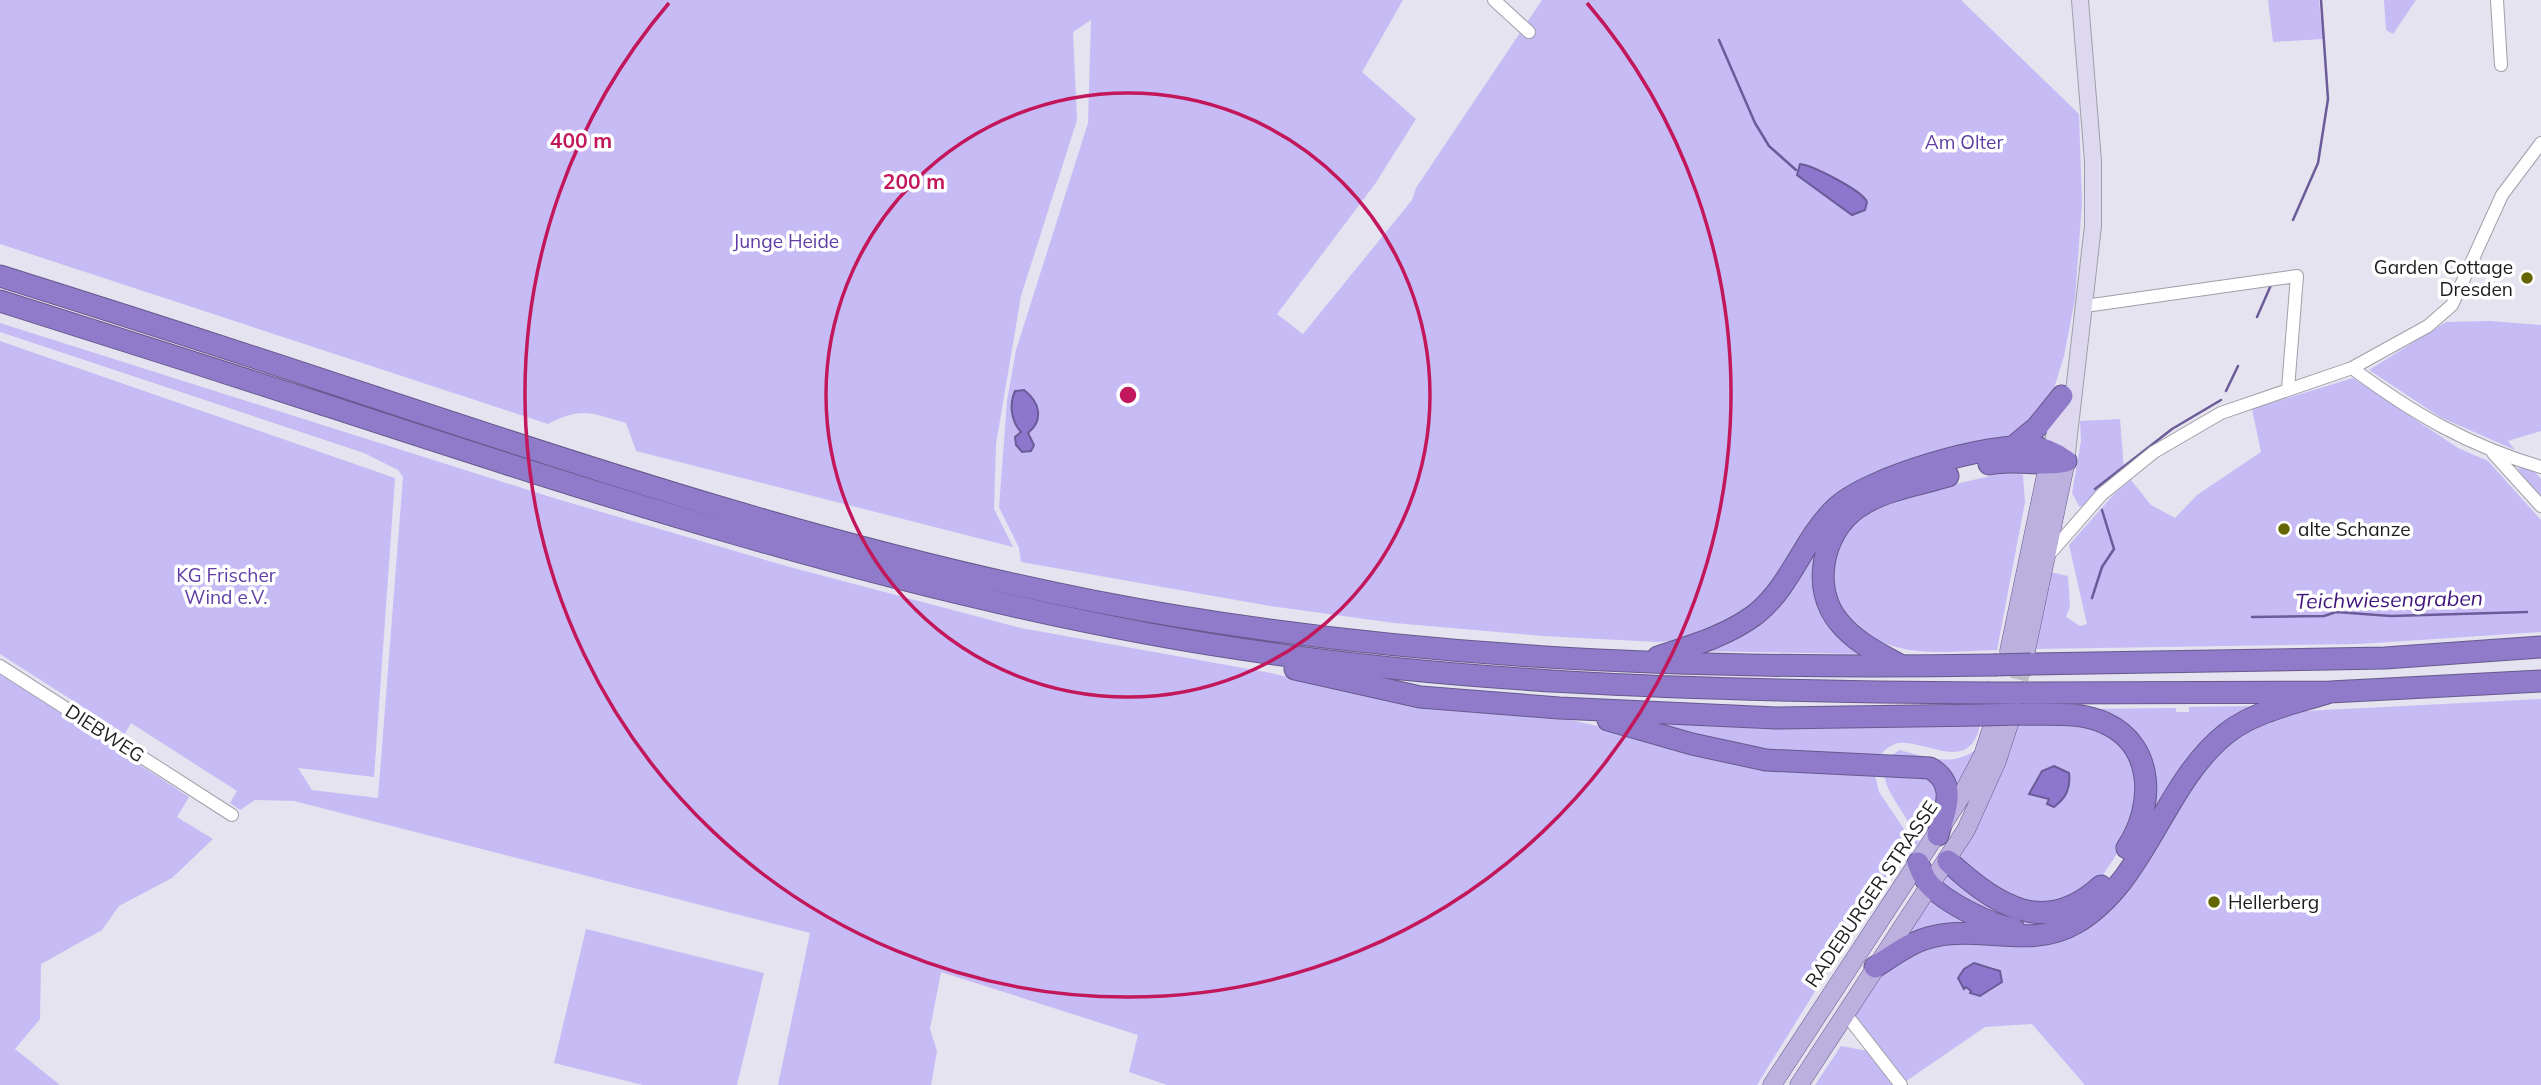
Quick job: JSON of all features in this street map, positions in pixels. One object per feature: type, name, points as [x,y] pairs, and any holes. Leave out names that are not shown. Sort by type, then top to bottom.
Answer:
[{"type":"highway","points":[[0,263],[43,289]]},
{"type":"highway","points":[[0,276],[692,500],[855,546],[1012,584],[1174,616],[1334,640],[1536,659],[1902,666],[2015,658],[2385,658],[2541,647]]},
{"type":"highway","points":[[7,304],[631,504],[786,551],[969,598],[1250,651],[1440,674],[1558,683],[1737,691],[1987,693],[2006,713],[2090,718],[2105,723],[2128,740],[2143,764],[2147,801],[2134,837],[2103,884],[2086,900],[2052,913],[2016,909],[2001,902],[1948,861]]},
{"type":"highway","points":[[2014,446],[2037,427],[2062,397]]},
{"type":"highway","points":[[1644,662],[1709,640],[1755,614],[1777,595],[1824,521],[1849,496],[1865,487],[1956,459],[2014,446],[2035,447],[2055,459]]},
{"type":"highway","points":[[1902,666],[1858,642],[1837,621],[1825,597],[1823,568],[1828,548],[1840,525],[1857,508],[1872,500],[1971,469],[2004,461],[2055,459]]},
{"type":"highway","points":[[1250,651],[1278,664],[1382,690],[1461,701],[1776,718],[2006,713],[2541,681]]},
{"type":"highway","points":[[1875,967],[1906,947],[1935,936],[2048,933],[2074,924],[2105,900],[2193,770],[2227,733],[2255,716],[2330,692]]},
{"type":"highway","points":[[1559,708],[1747,757],[1921,765],[1943,777],[1948,794],[1938,835]]},
{"type":"highway","points":[[1918,863],[1931,886],[1991,923],[2048,933]]},
{"type":"main road","points":[[2015,658],[2076,359],[2092,255],[2094,161],[2080,0]]},
{"type":"main road","points":[[2015,658],[2045,560],[2062,397],[2076,359]]},
{"type":"main road","points":[[1799,1085],[1948,861],[1987,786],[2006,713]]},
{"type":"main road","name":"RADEBURGER STRASSE","points":[[1772,1085],[1938,835],[2006,713]]},
{"type":"street","points":[[1494,0],[1529,32]]},
{"type":"street","points":[[2497,0],[2501,65]]},
{"type":"street","points":[[2045,560],[2110,486],[2154,452],[2221,413],[2353,368],[2428,326],[2452,305],[2502,195],[2541,143]]},
{"type":"street","points":[[2085,306],[2297,276],[2288,389]]},
{"type":"street","points":[[2353,368],[2390,396],[2493,453],[2541,467]]},
{"type":"street","points":[[2493,453],[2541,506]]},
{"type":"street","name":"DIEBWEG","points":[[0,666],[206,805],[232,815]]},
{"type":"street","points":[[1845,1013],[1902,1085]]},
{"type":"street","points":[[1832,1034],[1863,1038]]},
{"type":"green space","points":[[0,0],[1403,0],[1362,72],[1416,119],[1375,184],[1277,314],[1303,334],[1412,200],[1416,188],[1542,0],[1961,0],[2079,114],[2082,203],[2075,299],[2064,356],[2051,398],[2015,436],[1885,472],[1756,607],[1686,640],[1657,642],[1543,636],[1394,623],[1270,606],[1021,562],[1019,548],[999,507],[1007,401],[1016,350],[1088,123],[1091,20],[1073,32],[1077,120],[1021,296],[996,444],[994,509],[1013,547],[636,451],[626,423],[604,416],[578,413],[548,424],[0,244]]},
{"type":"green space","points":[[2268,0],[2319,0],[2323,39],[2273,42]]},
{"type":"green space","points":[[2384,0],[2416,0],[2393,34],[2386,30]]},
{"type":"green space","points":[[2490,321],[2541,325],[2541,431],[2508,441],[2515,450],[2440,417],[2369,370],[2446,322]]},
{"type":"green space","name":"KG Frischer Wind e.V.","points":[[0,323],[557,499],[786,566],[1021,628],[1271,673],[1379,699],[1458,711],[1566,719],[1625,732],[1874,771],[1879,792],[1904,829],[1905,846],[1757,1085],[1167,1085],[1129,1072],[1138,1035],[941,972],[930,1029],[937,1051],[931,1085],[778,1085],[810,933],[294,801],[255,800],[240,810],[230,803],[237,791],[131,723],[125,734],[0,654],[0,341],[395,478],[374,777],[298,768],[312,790],[378,798],[403,477],[398,470],[364,453],[0,332]]},
{"type":"green space","points":[[2353,378],[2458,448],[2488,461],[2541,520],[2541,632],[2359,644],[2034,649],[2050,572],[2068,576],[2070,606],[2066,617],[2080,626],[2087,624],[2069,545],[2115,493],[2131,480],[2151,505],[2175,518],[2197,495],[2261,452],[2252,409]]},
{"type":"green space","points":[[2120,419],[2124,470],[2085,508],[2079,506],[2072,493],[2081,441],[2080,421]]},
{"type":"green space","points":[[2517,468],[2533,470],[2541,479],[2541,500]]},
{"type":"green space","points":[[1998,474],[2023,475],[2025,502],[1997,650],[1941,652],[1905,649],[1871,636],[1849,620],[1838,602],[1834,573],[1841,542],[1855,522],[1874,509],[1908,496]]},
{"type":"green space","points":[[1835,518],[1817,565],[1864,654],[1703,651],[1725,640]]},
{"type":"green space","points":[[0,673],[189,797],[177,817],[213,839],[172,878],[119,906],[102,930],[41,964],[40,1019],[15,1049],[60,1085],[0,1085]]},
{"type":"green space","points":[[2541,699],[2541,1085],[2085,1085],[2032,1024],[1985,1027],[1905,1082],[1855,1017],[1857,1009],[1888,967],[1923,942],[2075,932],[2203,767],[2237,734],[2277,716],[2305,711]],"holes":[[[1974,963],[1996,968],[1998,986],[1985,994],[1966,987]]]},
{"type":"green space","points":[[2259,706],[2136,844],[2147,761],[2072,709],[2176,708],[2176,712],[2189,712],[2189,707]]},
{"type":"green space","points":[[1640,721],[1981,721],[1976,738],[1968,748],[1958,752],[1898,743],[1876,759],[1773,756]]},
{"type":"green space","points":[[2018,721],[2088,722],[2124,745],[2140,777],[2130,834],[2101,878],[2081,897],[2020,905],[1960,862],[1963,848],[1994,790]],"holes":[[[2069,773],[2067,793],[2050,799],[2041,795]]]},
{"type":"green space","points":[[1979,747],[1953,796],[1952,787],[1886,760],[1899,750],[1930,758],[1960,758]]},
{"type":"green space","points":[[1884,771],[1925,774],[1940,789],[1930,825],[1909,857],[1913,845],[1912,834],[1886,783]]},
{"type":"green space","points":[[1948,870],[2055,918],[2058,924],[2023,928],[1939,886]]},
{"type":"green space","points":[[1932,893],[1976,921],[1902,944]]},
{"type":"green space","points":[[586,929],[764,973],[737,1085],[643,1085],[554,1063]]},
{"type":"green space","points":[[1841,1046],[1868,1051],[1895,1085],[1815,1085]]},
{"type":"shaded area","points":[[1800,164],[1857,192],[1867,202],[1865,210],[1852,215],[1797,175]]},
{"type":"shaded area","points":[[1024,390],[1037,405],[1038,417],[1028,433],[1034,445],[1031,451],[1022,452],[1016,445],[1015,437],[1021,432],[1013,418],[1012,407],[1015,391]]},
{"type":"shaded area","points":[[2054,766],[2069,773],[2069,783],[2062,800],[2054,807],[2047,804],[2049,799],[2029,794],[2042,771]]},
{"type":"shaded area","points":[[1974,963],[2000,971],[2002,982],[1980,996],[1970,993],[1966,987],[1964,989],[1958,978],[1964,969]]},
{"type":"waterway","points":[[2293,220],[2318,163],[2328,99],[2321,0]]},
{"type":"waterway","points":[[1719,40],[1755,123],[1769,146],[1796,170]]},
{"type":"waterway","points":[[2257,317],[2271,285]]},
{"type":"waterway","points":[[2226,391],[2238,366]]},
{"type":"waterway","points":[[2095,489],[2172,429],[2221,400]]},
{"type":"waterway","points":[[2092,598],[2102,567],[2114,549],[2102,510]]},
{"type":"waterway","name":"Teichwiesengraben","points":[[2252,617],[2324,616],[2336,612],[2391,616],[2527,612]]},
{"type":"tunnel","points":[[2013,706],[2026,651]]},
{"type":"place","name":"Garden Cottage Dresden","points":[[2527,278]]},
{"type":"place","name":"alte Schanze","points":[[2284,529]]},
{"type":"place","name":"Hellerberg","points":[[2214,902]]},
{"type":"park label","name":"Am Olter","points":[[1964,142]]},
{"type":"park label","name":"Junge Heide","points":[[786,241]]}]
